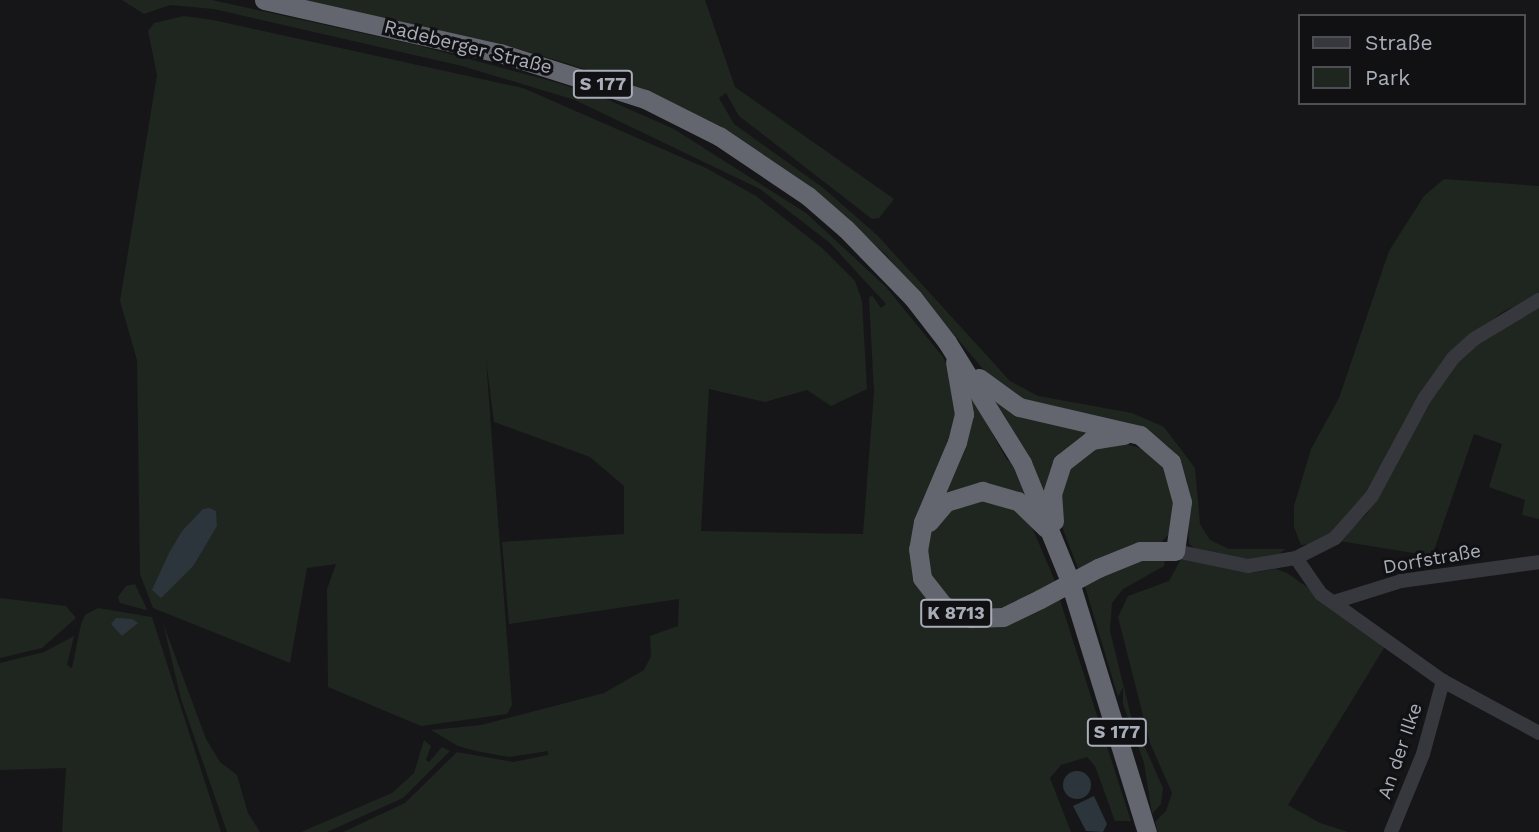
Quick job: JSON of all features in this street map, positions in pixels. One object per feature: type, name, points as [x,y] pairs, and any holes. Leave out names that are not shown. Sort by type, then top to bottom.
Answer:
[{"type":"highway","name":"Radeberger Straße","points":[[264,0],[526,60],[655,103],[719,136],[798,189],[885,267],[947,342]]},
{"type":"highway","name":"S 177","points":[[947,342],[1022,463],[1057,543],[1147,832]]},
{"type":"highway","points":[[919,538],[964,414],[959,377],[947,342]]},
{"type":"highway","points":[[960,360],[1019,407],[1148,440],[1165,454],[1180,482],[1175,551]]},
{"type":"highway","points":[[1057,543],[1052,494],[1062,463],[1091,440],[1113,435],[1148,440]]},
{"type":"highway","points":[[919,538],[946,502],[982,491],[1018,501],[1057,543]]},
{"type":"highway","name":"K 8713","points":[[919,538],[920,569],[928,589],[962,616],[993,619],[1040,599],[1098,568],[1140,551],[1175,551]]},
{"type":"street","name":"K 8713","points":[[1175,551],[1248,566],[1296,558],[1335,538],[1362,509],[1424,399],[1453,358],[1474,338],[1539,300]]},
{"type":"street","points":[[1296,558],[1310,582],[1443,681],[1539,733]]},
{"type":"street","name":"Dorfstraße","points":[[1334,602],[1401,581],[1539,562]]},
{"type":"street","name":"An der Ilke","points":[[1391,832],[1423,754],[1443,681]]},
{"type":"green space","points":[[122,0],[212,0],[416,45],[555,82],[604,98],[674,129],[806,213],[886,287],[943,357],[954,379],[957,410],[912,557],[955,618],[1059,597],[1131,821],[1115,821],[1095,766],[1087,757],[1061,765],[1050,778],[1071,832],[343,832],[405,803],[457,752],[513,762],[548,755],[548,751],[509,757],[476,751],[458,746],[431,730],[481,725],[604,693],[644,670],[651,656],[650,636],[678,626],[679,599],[509,624],[502,542],[624,534],[624,486],[590,457],[494,422],[486,360],[512,705],[507,714],[421,726],[328,687],[327,589],[336,564],[307,568],[290,663],[153,608],[140,574],[137,360],[120,301],[157,75],[148,31],[154,23],[184,16],[213,20],[523,88],[706,168],[756,196],[822,248],[855,281],[862,301],[867,389],[831,406],[807,390],[765,402],[709,389],[701,531],[863,534],[874,392],[869,298],[872,295],[881,308],[886,304],[830,243],[760,189],[575,100],[462,66],[214,9],[170,5],[144,14]],"holes":[[[210,508],[215,511],[217,525],[194,565],[182,531]]]},
{"type":"green space","points":[[296,0],[705,0],[735,87],[894,199],[879,218],[872,219],[739,116],[726,93],[719,98],[734,124],[822,187],[877,235],[1010,381],[1038,396],[1132,413],[1164,427],[1195,468],[1200,524],[1210,540],[1229,549],[1285,549],[1276,557],[1246,560],[1197,550],[1189,544],[1187,480],[1170,448],[1146,430],[1049,410],[1001,390],[886,255],[817,191],[722,127],[649,91],[566,63],[501,44]]},
{"type":"green space","points":[[1444,179],[1539,186],[1539,295],[1504,311],[1469,337],[1366,496],[1340,526],[1317,543],[1301,545],[1294,527],[1294,506],[1311,449],[1339,398],[1389,251],[1424,196]]},
{"type":"green space","points":[[1539,306],[1539,519],[1522,515],[1525,500],[1489,487],[1502,444],[1474,434],[1432,556],[1339,541],[1367,514],[1428,402],[1459,360],[1479,340]]},
{"type":"green space","points":[[972,397],[1007,460],[1015,464],[1027,500],[944,498]]},
{"type":"green space","points":[[994,400],[1097,433],[1046,498],[1006,418]]},
{"type":"green space","points":[[1126,444],[1141,448],[1166,470],[1175,500],[1169,534],[1160,543],[1079,571],[1061,524],[1058,501],[1065,471],[1094,447]]},
{"type":"green space","points":[[971,499],[1003,500],[1031,525],[1056,583],[1020,602],[987,612],[961,608],[935,588],[924,554],[929,531],[938,518]]},
{"type":"green space","points":[[1139,557],[1165,558],[1164,566],[1123,589],[1112,603],[1110,631],[1131,716],[1163,788],[1161,804],[1152,814],[1144,763],[1123,704],[1123,687],[1118,697],[1084,583]]},
{"type":"green space","points":[[1181,559],[1250,573],[1276,569],[1287,573],[1387,643],[1288,805],[1320,823],[1348,832],[1158,832],[1155,822],[1166,811],[1172,793],[1150,743],[1118,617],[1128,596],[1169,581]]},
{"type":"green space","points":[[135,584],[146,610],[120,603],[118,597],[126,586]]},
{"type":"green space","points":[[0,598],[66,606],[76,618],[42,648],[0,658]]},
{"type":"green space","points":[[98,608],[152,617],[221,832],[62,832],[66,768],[0,770],[0,663],[44,652],[74,636],[67,665],[72,668],[81,624],[85,615]]},
{"type":"green space","points":[[163,623],[206,739],[220,762],[237,775],[248,813],[260,832],[227,832],[181,699]]},
{"type":"green space","points":[[424,740],[431,746],[426,760],[429,762],[442,747],[450,751],[403,798],[327,832],[301,832],[392,793],[414,773]]},
{"type":"shaded area","points":[[203,509],[216,511],[217,526],[194,565],[161,598],[152,590],[169,553],[182,531]]},
{"type":"shaded area","points":[[116,618],[132,619],[138,623],[122,636],[111,624]]},
{"type":"shaded area","points":[[1077,771],[1087,775],[1091,785],[1087,795],[1077,799],[1067,795],[1063,785],[1067,775]]},
{"type":"shaded area","points":[[1094,796],[1107,824],[1103,832],[1086,831],[1073,806]]}]
